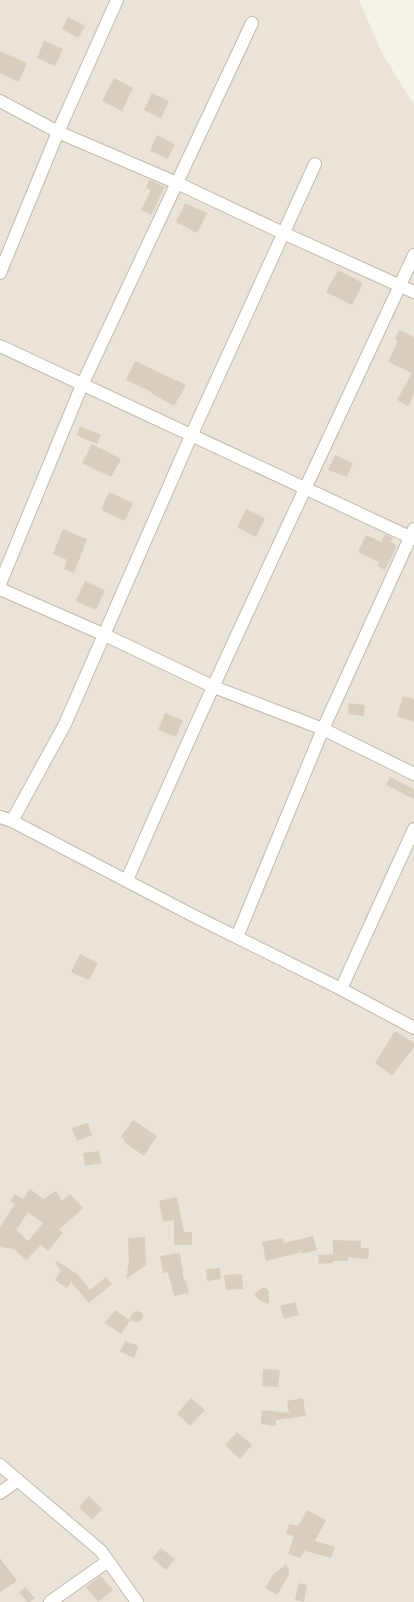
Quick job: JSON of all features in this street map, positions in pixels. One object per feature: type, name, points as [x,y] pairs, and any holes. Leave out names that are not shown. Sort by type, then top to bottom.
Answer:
[{"type":"street","points":[[0,274],[58,132],[117,0]]},
{"type":"street","points":[[0,584],[82,384],[252,23]]},
{"type":"street","points":[[0,101],[58,132],[177,183],[414,292]]},
{"type":"street","points":[[315,164],[191,436],[66,724],[6,819],[414,1028]]},
{"type":"street","points":[[127,880],[305,488],[414,255]]},
{"type":"street","points":[[0,346],[191,436],[413,535],[323,730],[237,937]]},
{"type":"street","points":[[0,589],[105,635],[214,687],[323,730],[414,774]]},
{"type":"street","points":[[341,989],[414,829]]},
{"type":"street","points":[[0,1465],[101,1551],[138,1602]]},
{"type":"street","points":[[0,1493],[18,1480]]},
{"type":"street","points":[[50,1602],[108,1561]]},
{"type":"shaded area","points":[[0,0],[359,0],[382,53],[414,105],[414,1602],[0,1602]]},
{"type":"building","points":[[68,17],[85,26],[78,38],[62,29]]},
{"type":"building","points":[[44,41],[63,49],[55,66],[37,58]]},
{"type":"building","points":[[0,51],[27,63],[19,82],[0,73]]},
{"type":"building","points":[[114,78],[133,88],[122,111],[102,101]]},
{"type":"building","points":[[152,93],[169,101],[161,118],[144,110]]},
{"type":"building","points":[[157,135],[175,144],[168,159],[150,151]]},
{"type":"building","points":[[149,180],[165,187],[151,215],[141,210],[151,190],[146,188]]},
{"type":"building","points":[[185,203],[207,213],[197,233],[176,222]]},
{"type":"building","points":[[338,270],[363,283],[352,305],[326,292]]},
{"type":"building","points":[[399,330],[414,337],[414,395],[408,406],[397,400],[412,373],[388,362],[398,341],[395,339]]},
{"type":"building","points":[[135,361],[186,385],[174,406],[152,392],[126,380]]},
{"type":"building","points":[[80,426],[101,435],[97,444],[76,435]]},
{"type":"building","points":[[92,444],[121,459],[111,477],[82,463]]},
{"type":"building","points":[[335,455],[353,463],[347,477],[328,470]]},
{"type":"building","points":[[109,492],[133,503],[125,521],[101,510]]},
{"type":"building","points":[[246,509],[265,518],[256,537],[237,527]]},
{"type":"building","points":[[63,529],[87,539],[74,573],[64,569],[67,560],[53,554]]},
{"type":"building","points":[[385,534],[393,538],[391,542],[397,546],[385,570],[377,566],[379,562],[358,552],[366,535],[381,542]]},
{"type":"building","points":[[85,581],[105,590],[96,610],[76,601]]},
{"type":"building","points":[[403,696],[414,699],[414,722],[397,716]]},
{"type":"building","points":[[349,703],[365,705],[364,716],[348,714]]},
{"type":"building","points":[[165,713],[183,720],[176,737],[158,730]]},
{"type":"building","points":[[390,777],[414,789],[414,799],[386,785]]},
{"type":"building","points":[[80,954],[98,963],[89,980],[71,972]]},
{"type":"building","points":[[395,1031],[414,1043],[414,1047],[392,1076],[375,1063]]},
{"type":"building","points":[[133,1120],[157,1136],[144,1156],[124,1142],[125,1140],[121,1137]]},
{"type":"building","points":[[88,1123],[92,1135],[77,1141],[72,1128]]},
{"type":"building","points":[[99,1151],[101,1163],[85,1166],[83,1153]]},
{"type":"building","points":[[30,1189],[43,1199],[56,1191],[62,1201],[70,1194],[83,1208],[59,1230],[63,1233],[48,1251],[41,1245],[26,1260],[14,1249],[0,1247],[0,1227],[15,1204],[10,1201],[15,1194],[23,1199]],"holes":[[[28,1212],[43,1223],[28,1241],[16,1230]]]},
{"type":"building","points":[[177,1197],[184,1232],[192,1232],[192,1245],[174,1245],[174,1220],[163,1222],[159,1201]]},
{"type":"building","points":[[313,1236],[317,1250],[266,1261],[262,1242],[283,1238],[284,1243]]},
{"type":"building","points":[[145,1237],[146,1265],[126,1279],[129,1261],[128,1238]]},
{"type":"building","points":[[333,1240],[361,1241],[361,1248],[369,1248],[368,1259],[348,1257],[348,1261],[333,1261],[333,1263],[319,1264],[318,1255],[333,1254]]},
{"type":"building","points":[[180,1253],[184,1281],[186,1280],[189,1293],[174,1296],[168,1272],[163,1273],[160,1256]]},
{"type":"building","points":[[57,1261],[78,1275],[90,1290],[106,1277],[112,1284],[89,1303],[71,1282],[67,1288],[55,1280],[61,1271],[55,1263]]},
{"type":"building","points":[[220,1268],[221,1279],[207,1281],[206,1269]]},
{"type":"building","points":[[242,1274],[243,1289],[226,1290],[224,1275]]},
{"type":"building","points":[[262,1288],[266,1288],[269,1292],[269,1304],[259,1300],[254,1294]]},
{"type":"building","points":[[295,1302],[299,1315],[284,1319],[280,1306]]},
{"type":"building","points":[[115,1310],[129,1320],[133,1313],[137,1311],[142,1313],[143,1318],[139,1322],[130,1321],[121,1334],[105,1323]]},
{"type":"building","points":[[125,1341],[139,1346],[134,1358],[120,1352]]},
{"type":"building","points":[[263,1369],[280,1370],[278,1387],[262,1386]]},
{"type":"building","points":[[191,1398],[205,1410],[190,1426],[177,1414]]},
{"type":"building","points":[[303,1398],[306,1416],[276,1420],[276,1426],[261,1424],[262,1410],[289,1413],[287,1401]]},
{"type":"building","points":[[237,1432],[252,1445],[240,1459],[225,1445]]},
{"type":"building","points":[[89,1496],[102,1509],[92,1520],[79,1507]]},
{"type":"building","points":[[307,1510],[326,1520],[315,1541],[335,1547],[331,1558],[306,1551],[307,1548],[300,1558],[288,1554],[294,1536],[286,1534],[289,1524],[298,1526]]},
{"type":"building","points":[[161,1548],[175,1559],[166,1570],[152,1558]]},
{"type":"building","points":[[0,1558],[17,1581],[0,1592]]},
{"type":"building","points":[[286,1564],[289,1575],[277,1595],[265,1588],[273,1575]]},
{"type":"building","points":[[101,1576],[113,1590],[98,1602],[86,1587]]},
{"type":"building","points":[[299,1583],[307,1585],[304,1602],[295,1600]]},
{"type":"building","points":[[25,1587],[35,1598],[30,1602],[27,1602],[19,1592]]}]
